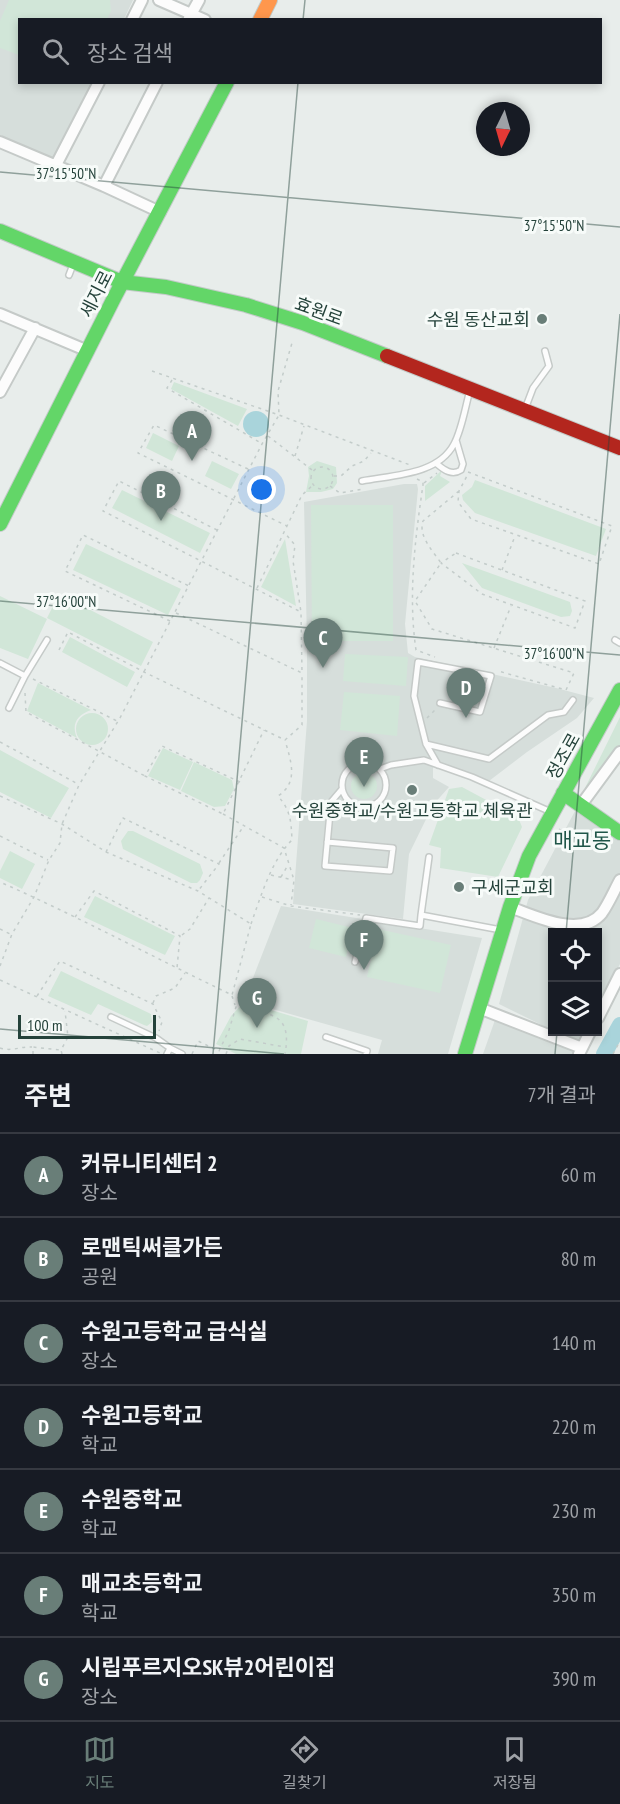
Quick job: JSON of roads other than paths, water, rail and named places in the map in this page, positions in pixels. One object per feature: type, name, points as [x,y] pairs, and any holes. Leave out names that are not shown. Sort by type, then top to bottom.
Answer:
[{"type":"street","points":[[133,18],[142,0]]},
{"type":"street","points":[[159,0],[190,17],[199,0]]},
{"type":"street","points":[[261,18],[270,0]]},
{"type":"street","points":[[56,165],[98,84]]},
{"type":"street","points":[[104,186],[156,84]]},
{"type":"street","name":"세지로","points":[[0,524],[122,282],[226,84]]},
{"type":"street","points":[[0,142],[159,212]]},
{"type":"street","name":"효원로","points":[[0,231],[72,268],[122,282],[166,287],[246,305],[303,324],[620,448]]},
{"type":"street","points":[[0,314],[88,351]]},
{"type":"street","points":[[0,392],[35,328]]},
{"type":"street","name":"정조로","points":[[465,1054],[510,907],[530,856],[620,690]]},
{"type":"street","points":[[581,805],[620,752]]},
{"type":"street","points":[[563,793],[620,833]]},
{"type":"street","points":[[510,907],[555,924],[573,925],[590,922],[601,914],[620,880]]},
{"type":"street","points":[[602,1008],[620,974]]},
{"type":"street","points":[[479,1008],[580,1051],[588,1036]]},
{"type":"lane","points":[[524,410],[533,388],[549,366],[546,351]]},
{"type":"lane","points":[[362,481],[437,464],[449,452],[456,440],[471,389]]},
{"type":"lane","points":[[437,464],[442,469],[455,473],[463,467],[456,440]]},
{"type":"lane","points":[[9,708],[47,640]]},
{"type":"lane","points":[[438,765],[426,744],[414,696],[418,662],[491,676],[480,712],[440,704]]},
{"type":"lane","points":[[0,663],[25,676]]},
{"type":"lane","points":[[426,744],[489,759],[548,715],[564,712],[573,700]]},
{"type":"lane","points":[[380,770],[391,765],[424,760],[472,777],[552,813]]},
{"type":"lane","points":[[327,842],[393,848],[390,871],[325,866],[327,842],[331,802],[342,789],[344,776],[353,765],[367,763],[380,770],[386,783],[382,797],[370,806],[356,805],[350,801],[342,789]]},
{"type":"lane","points":[[355,962],[366,918],[420,926],[429,857]]},
{"type":"lane","points":[[421,915],[503,930]]},
{"type":"lane","points":[[111,1017],[156,1038],[168,1051],[182,1054]]},
{"type":"lane","points":[[326,1037],[367,1051],[366,1054]]},
{"type":"water","points":[[256,411],[265,415],[269,424],[265,433],[256,437],[247,433],[243,424],[247,415]]},
{"type":"waterway","points":[[604,1054],[620,1025]]},
{"type":"place","name":"수원 동산교회","points":[[542,319]]},
{"type":"place","name":"커뮤니티센터 2","points":[[192,461]]},
{"type":"place","name":"로맨틱써클가든","points":[[161,521]]},
{"type":"place","name":"수원고등학교 급식실","points":[[323,668]]},
{"type":"place","name":"수원고등학교","points":[[466,718]]},
{"type":"place","name":"수원중학교","points":[[364,787]]},
{"type":"place","name":"수원중학교/수원고등학교 체육관","points":[[412,790]]},
{"type":"place","name":"구세군교회","points":[[459,887]]},
{"type":"place","name":"매교초등학교","points":[[364,970]]},
{"type":"place","name":"시립푸르지오SK뷰2어린이집","points":[[257,1028]]},
{"type":"district","name":"매교동","points":[[582,840]]}]
